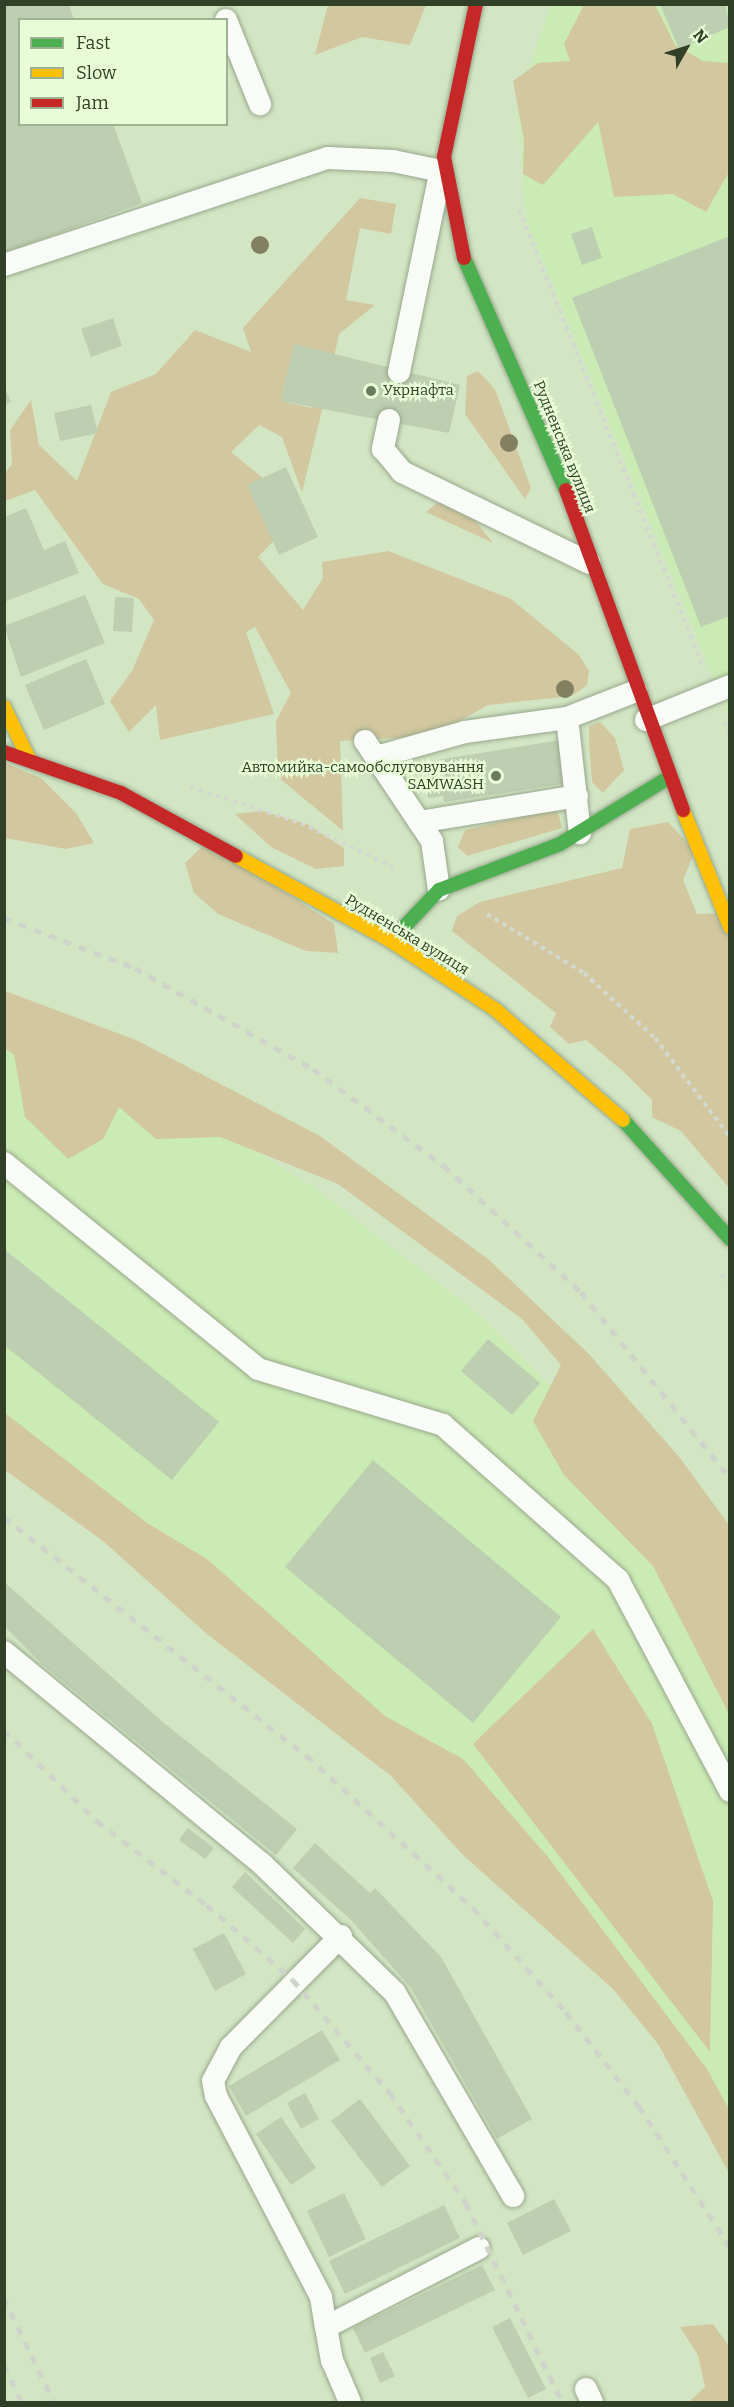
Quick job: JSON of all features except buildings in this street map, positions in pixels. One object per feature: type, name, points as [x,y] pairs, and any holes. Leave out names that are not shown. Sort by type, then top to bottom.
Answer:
[{"type":"street","name":"Рудненська вулиця","points":[[476,4],[443,164],[466,268],[563,482],[646,720],[729,927]]},
{"type":"street","points":[[4,707],[29,759]]},
{"type":"street","name":"Рудненська вулиця","points":[[4,752],[121,793],[391,942],[496,1010],[615,1112],[729,1239]]},
{"type":"street","points":[[391,942],[439,890],[580,833],[668,777]]},
{"type":"lane","points":[[228,25],[260,104]]},
{"type":"lane","points":[[4,265],[328,158],[443,164],[399,372]]},
{"type":"lane","points":[[389,420],[383,449],[402,472],[590,563]]},
{"type":"lane","points":[[646,720],[721,690]]},
{"type":"lane","points":[[439,890],[432,841],[370,749],[465,732],[567,718],[636,691]]},
{"type":"lane","points":[[567,718],[580,833]]},
{"type":"lane","points":[[419,822],[577,796]]},
{"type":"lane","points":[[4,1163],[258,1369],[443,1425],[618,1580],[729,1791]]},
{"type":"lane","points":[[4,1652],[341,1936],[396,1993],[513,2196]]},
{"type":"lane","points":[[341,1936],[231,2047],[213,2081],[321,2297],[332,2360],[350,2403]]},
{"type":"lane","points":[[326,2327],[478,2248]]},
{"type":"path","points":[[519,208],[721,690],[729,736]]},
{"type":"path","points":[[301,823],[398,869]]},
{"type":"path","points":[[487,914],[584,973],[647,1031],[729,1137]]},
{"type":"shaded area","points":[[328,4],[426,5],[410,45],[362,37],[315,55]]},
{"type":"shaded area","points":[[551,5],[729,5],[729,716],[527,222],[517,105]]},
{"type":"shaded area","points":[[584,5],[655,5],[675,45],[703,61],[729,63],[729,172],[706,212],[673,194],[614,197],[598,122],[543,185],[523,174],[524,140],[513,81],[538,63],[570,61],[564,44]]},
{"type":"shaded area","points":[[360,198],[396,204],[391,234],[360,228],[346,300],[375,305],[339,334],[334,357],[294,344],[281,401],[311,408],[312,403],[323,406],[302,492],[282,437],[259,425],[231,452],[269,483],[289,525],[258,557],[303,610],[323,578],[322,562],[388,551],[511,599],[579,655],[589,671],[587,685],[572,696],[488,705],[432,736],[340,741],[343,831],[278,777],[276,721],[291,693],[255,627],[246,632],[274,714],[160,740],[156,705],[129,732],[110,701],[132,671],[154,620],[139,599],[103,584],[35,490],[5,501],[5,473],[12,464],[10,430],[31,400],[39,445],[77,481],[111,392],[156,374],[195,330],[251,352],[243,328]]},
{"type":"shaded area","points":[[478,371],[495,389],[531,488],[525,499],[465,414],[467,376]]},
{"type":"shaded area","points":[[437,503],[463,505],[493,543],[426,512]]},
{"type":"shaded area","points":[[600,722],[615,738],[624,770],[603,793],[592,782],[589,742],[589,726]]},
{"type":"shaded area","points":[[5,763],[41,778],[76,813],[94,843],[66,849],[5,838]]},
{"type":"shaded area","points":[[550,810],[558,812],[562,828],[467,856],[458,847],[465,830]]},
{"type":"shaded area","points":[[262,811],[307,824],[344,848],[344,866],[316,869],[271,847],[235,814]]},
{"type":"shaded area","points":[[668,822],[695,851],[683,880],[697,914],[729,913],[729,1188],[681,1131],[652,1117],[652,1100],[625,1073],[586,1040],[569,1044],[550,1027],[556,1013],[452,931],[457,916],[480,902],[622,868],[630,829]]},
{"type":"shaded area","points":[[207,842],[334,924],[338,953],[306,951],[218,914],[194,893],[185,863]]},
{"type":"shaded area","points":[[5,991],[136,1040],[320,1136],[488,1259],[589,1354],[680,1458],[729,1525],[729,1714],[653,1566],[564,1475],[533,1421],[561,1365],[522,1319],[338,1184],[220,1137],[156,1139],[119,1107],[103,1139],[68,1159],[25,1117],[14,1055],[5,1048]]},
{"type":"shaded area","points":[[4,1023],[182,1105],[316,1189],[482,1317],[605,1441],[729,1644],[729,2148],[608,1960],[5,1432]]},
{"type":"shaded area","points":[[5,1413],[147,1523],[207,1559],[385,1716],[463,1759],[548,1857],[707,2069],[729,2109],[729,2173],[658,2044],[614,1990],[462,1854],[391,1776],[207,1634],[103,1541],[5,1470]]},
{"type":"shaded area","points":[[593,1629],[652,1724],[713,1901],[710,2052],[473,1744]]},
{"type":"shaded area","points":[[713,2324],[729,2346],[729,2402],[689,2402],[705,2387],[698,2355],[680,2327]]},
{"type":"railway","points":[[4,918],[135,968],[313,1069],[444,1166],[581,1292],[730,1478]]},
{"type":"railway","points":[[4,1517],[307,1756],[473,1908],[566,2012],[639,2106],[730,2247]]},
{"type":"railway","points":[[4,1730],[97,1821],[207,1905],[293,1980],[390,2093],[466,2203],[562,2402]]},
{"type":"railway","points":[[4,2298],[54,2402]]},
{"type":"railway","points":[[4,2365],[22,2402]]},
{"type":"traffic: fast","points":[[464,258],[566,490]]},
{"type":"traffic: fast","points":[[391,941],[439,890],[560,844],[668,778]]},
{"type":"traffic: fast","points":[[623,1120],[730,1239]]},
{"type":"traffic: slow","points":[[4,707],[29,759]]},
{"type":"traffic: slow","points":[[683,810],[730,927]]},
{"type":"traffic: slow","points":[[236,856],[391,941],[496,1010],[623,1120]]},
{"type":"traffic: jam","points":[[464,258],[444,157],[476,4]]},
{"type":"traffic: jam","points":[[566,490],[683,810]]},
{"type":"traffic: jam","points":[[4,752],[121,793],[236,856]]},
{"type":"place","name":"Укрнафта","points":[[371,391]]},
{"type":"place","name":"Автомийка-самообслуговування SAMWASH","points":[[496,776]]}]
